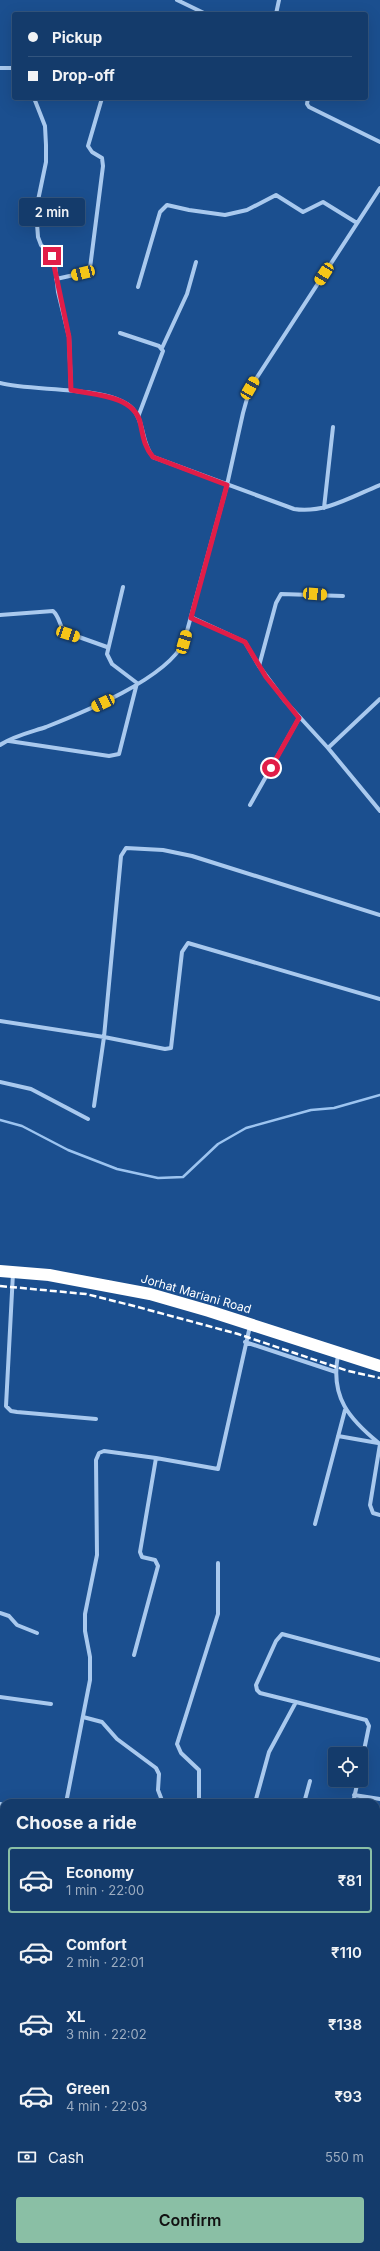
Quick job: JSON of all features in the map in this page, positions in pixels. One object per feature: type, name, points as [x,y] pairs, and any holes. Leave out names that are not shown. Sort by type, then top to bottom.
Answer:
[{"type":"highway","name":"Jorhat Mariani Road","points":[[0,1272],[49,1275],[116,1286],[165,1298],[380,1366]]},
{"type":"street","points":[[177,0],[202,12]]},
{"type":"street","points":[[276,12],[279,0]]},
{"type":"street","points":[[0,68],[12,68]]},
{"type":"street","points":[[35,100],[45,126],[46,145],[46,162],[36,210],[38,237],[41,245],[52,256],[69,337],[71,390]]},
{"type":"street","points":[[56,279],[83,273],[90,268],[103,166],[102,158],[92,152],[88,146],[101,100]]},
{"type":"street","points":[[308,100],[307,104],[309,107],[380,142]]},
{"type":"street","points":[[0,745],[87,710],[161,669],[178,653],[191,618],[227,485],[250,388],[380,188]]},
{"type":"street","points":[[138,287],[160,212],[167,204],[189,210],[224,215],[247,210],[276,195],[303,212],[324,202],[358,223]]},
{"type":"street","points":[[138,417],[162,355],[162,348],[184,303],[196,262]]},
{"type":"street","points":[[120,333],[162,348]]},
{"type":"street","points":[[0,383],[71,390],[123,402],[133,409],[138,417],[146,446],[153,457],[294,509],[312,511],[324,508],[380,485]]},
{"type":"street","points":[[324,508],[333,427]]},
{"type":"street","points":[[123,587],[107,647],[107,654],[109,661],[137,683]]},
{"type":"street","points":[[259,666],[276,603],[281,594],[343,596]]},
{"type":"street","points":[[0,615],[53,611],[58,616],[61,628],[65,632],[107,647]]},
{"type":"street","points":[[191,618],[245,642],[259,666],[299,718],[328,748],[380,812]]},
{"type":"street","points":[[9,741],[116,756],[119,754],[123,744],[137,683]]},
{"type":"street","points":[[328,748],[380,699]]},
{"type":"street","points":[[250,805],[299,718]]},
{"type":"street","points":[[94,1106],[104,1037],[121,856],[126,848],[151,848],[192,856],[380,915]]},
{"type":"street","points":[[0,1021],[104,1037],[165,1049],[171,1048],[182,952],[188,943],[380,999]]},
{"type":"street","points":[[0,1082],[31,1089],[88,1119]]},
{"type":"street","points":[[13,1273],[6,1406],[11,1411],[17,1412],[96,1419]]},
{"type":"street","points":[[67,1799],[91,1672],[85,1614],[96,1554],[97,1456],[104,1451],[218,1469],[245,1342],[251,1324]]},
{"type":"street","points":[[245,1342],[336,1372]]},
{"type":"street","points":[[338,1353],[336,1372],[345,1410],[361,1428],[380,1444]]},
{"type":"street","points":[[315,1524],[345,1410]]},
{"type":"street","points":[[338,1436],[380,1444]]},
{"type":"street","points":[[380,1444],[370,1505],[373,1513],[380,1515]]},
{"type":"street","points":[[134,1655],[158,1566],[155,1560],[142,1558],[140,1552],[156,1458]]},
{"type":"street","points":[[199,1799],[199,1770],[181,1753],[177,1744],[218,1614],[218,1563]]},
{"type":"street","points":[[0,1613],[9,1616],[17,1625],[37,1633]]},
{"type":"street","points":[[365,1747],[370,1726],[366,1720],[264,1694],[257,1690],[256,1685],[272,1648],[282,1634],[380,1660]]},
{"type":"street","points":[[0,1697],[51,1704]]},
{"type":"street","points":[[256,1799],[269,1752],[296,1702]]},
{"type":"street","points":[[83,1717],[102,1722],[117,1739],[156,1768],[159,1774],[158,1790],[161,1799]]},
{"type":"street","points":[[305,1799],[310,1781]]},
{"type":"street","points":[[353,1799],[356,1787]]},
{"type":"street","points":[[354,1795],[380,1799]]},
{"type":"street","points":[[380,2118],[380,2127]]},
{"type":"waterway","points":[[0,1120],[22,1126],[68,1150],[117,1169],[158,1178],[183,1177],[218,1144],[246,1128],[311,1110],[334,1108],[380,1095]]},
{"type":"railway","points":[[0,1286],[86,1294],[238,1334],[348,1371],[380,1378]]},
{"type":"route","points":[[52,256],[58,292],[68,329],[71,390],[112,398],[123,402],[133,409],[138,417],[146,446],[153,457],[227,485],[191,618],[239,638],[245,642],[250,648],[266,677],[299,718],[271,768]]}]
